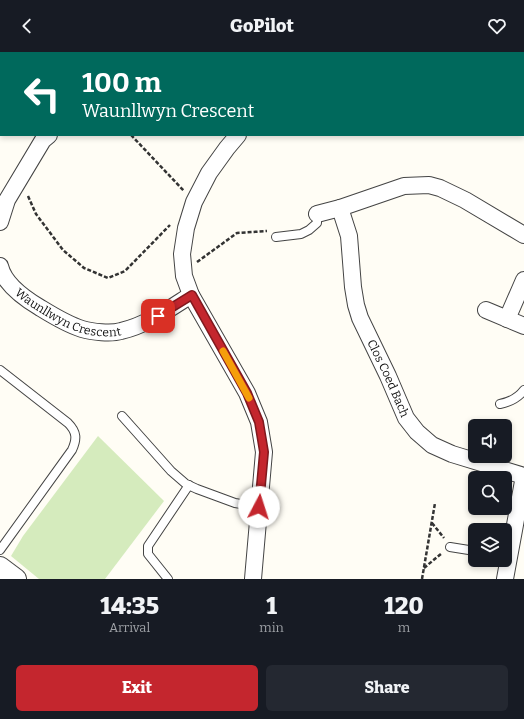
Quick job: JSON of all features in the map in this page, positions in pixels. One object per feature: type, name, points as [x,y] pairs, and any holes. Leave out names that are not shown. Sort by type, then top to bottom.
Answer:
[{"type":"street","points":[[237,136],[210,173],[194,202],[186,228],[182,254],[184,276],[192,295],[247,393],[259,422],[264,452],[253,579]]},
{"type":"street","points":[[0,222],[4,200],[20,179],[44,137]]},
{"type":"street","points":[[317,214],[340,208],[404,186],[429,185],[440,188],[465,200],[524,235]]},
{"type":"street","name":"Clos Coed Bach","points":[[340,208],[349,236],[353,287],[360,318],[406,418],[417,432],[432,445],[452,454],[524,476]]},
{"type":"street","name":"Waunllwyn Crescent","points":[[0,266],[2,272],[17,291],[61,320],[82,329],[103,332],[120,332],[147,322],[192,295]]},
{"type":"street","points":[[508,319],[524,280]]},
{"type":"street","points":[[486,310],[524,326]]},
{"type":"street","points":[[512,534],[524,476]]},
{"type":"street","points":[[0,567],[16,579]]},
{"type":"street","points":[[505,579],[506,567]]},
{"type":"lane","points":[[279,237],[301,234],[309,230],[317,223],[317,214]]},
{"type":"lane","points":[[0,370],[68,423],[76,438],[72,450],[0,550]]},
{"type":"lane","points":[[500,404],[516,398],[524,390]]},
{"type":"lane","points":[[122,416],[171,471],[189,485],[235,503],[259,507]]},
{"type":"lane","points":[[168,579],[148,554],[148,546],[189,485]]},
{"type":"lane","points":[[450,547],[468,550]]},
{"type":"path","points":[[132,136],[194,202]]},
{"type":"path","points":[[20,179],[36,214],[63,250],[84,268],[108,278],[125,270],[173,223]]},
{"type":"path","points":[[184,272],[237,233],[281,230],[279,237]]},
{"type":"path","points":[[422,579],[435,503]]},
{"type":"path","points":[[424,568],[450,547],[432,523]]},
{"type":"green space","points":[[98,436],[164,501],[105,579],[39,579],[11,556],[23,536]]},
{"type":"slow traffic","points":[[223,351],[249,398]]},
{"type":"route","points":[[158,316],[192,295],[247,393],[259,422],[264,452],[259,507]]}]
